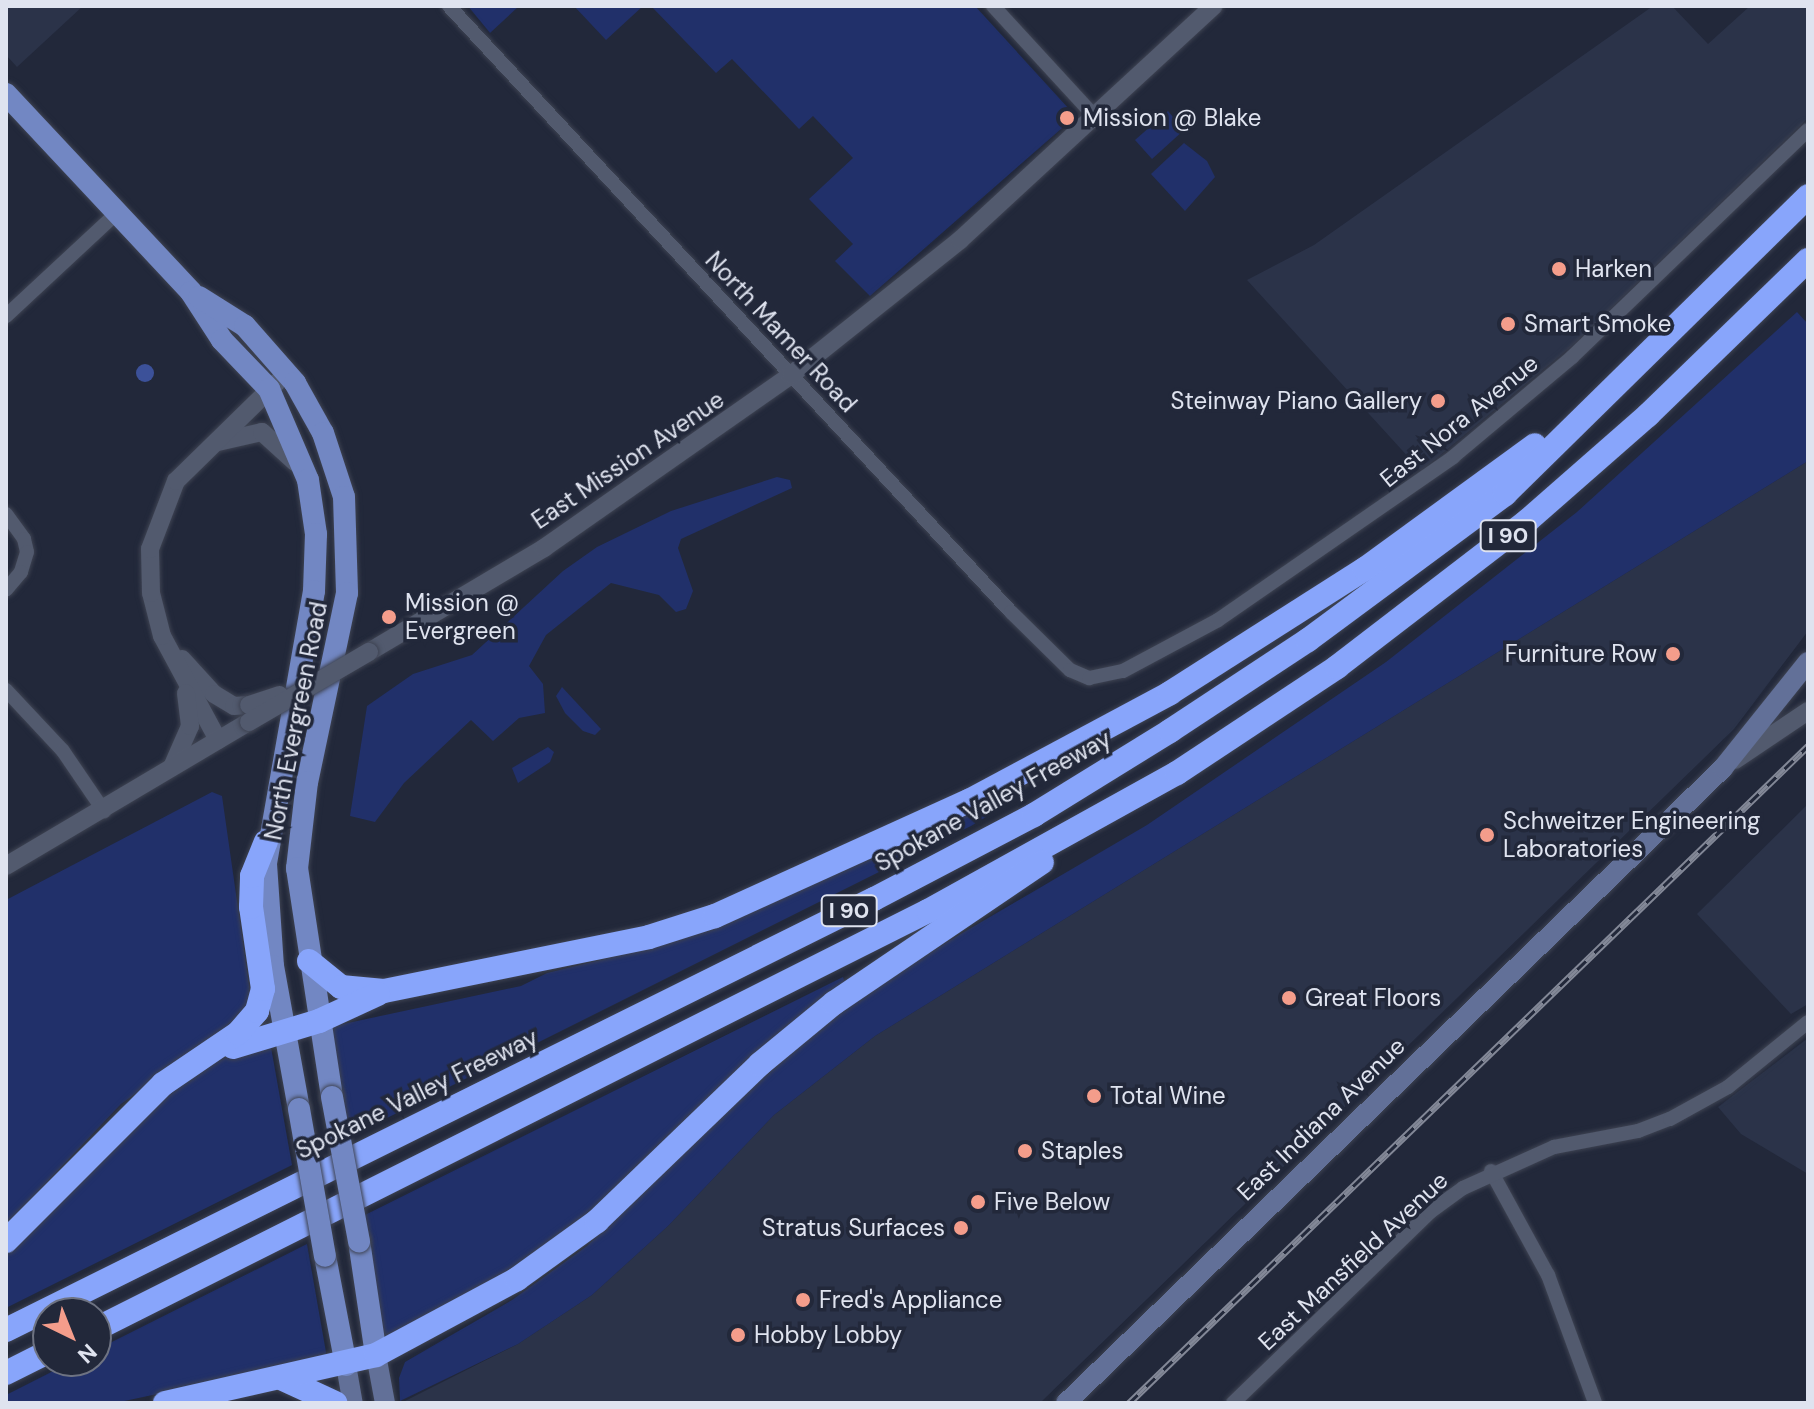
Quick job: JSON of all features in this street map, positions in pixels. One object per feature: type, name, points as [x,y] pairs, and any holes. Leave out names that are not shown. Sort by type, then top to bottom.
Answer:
[{"type":"highway","name":"Spokane Valley Freeway","points":[[6,1330],[1034,815],[1236,689],[1454,534],[1505,494],[1618,378],[1808,196]]},
{"type":"highway","name":"I 90","points":[[112,1321],[360,1200],[1095,822],[1259,721],[1449,584],[1605,454],[1808,260]]},
{"type":"highway","points":[[189,1066],[285,1028],[319,1021],[384,991],[675,929],[825,868],[969,801],[1170,693],[1325,596],[1512,463],[1618,378]]},
{"type":"highway","points":[[165,1403],[346,1365],[376,1355],[455,1316],[577,1237],[798,1032],[884,968],[1012,886],[1095,822]]},
{"type":"highway","points":[[6,1241],[132,1113],[189,1066],[238,1033],[257,1011],[263,989],[252,876],[266,842]]},
{"type":"highway","points":[[309,961],[341,987],[384,991]]},
{"type":"highway","points":[[6,1373],[32,1360]]},
{"type":"highway","points":[[279,1378],[335,1403]]},
{"type":"main road","name":"North Evergreen Road","points":[[6,94],[191,292],[222,340],[269,389],[308,480],[316,534],[314,591],[266,842],[273,966],[353,1403]]},
{"type":"main road","name":"North Evergreen Road","points":[[191,292],[245,326],[287,372],[335,463],[348,542],[347,593],[300,825],[297,868],[309,961],[385,1403]]},
{"type":"main road","name":"East Indiana Avenue","points":[[1066,1403],[1723,768],[1806,672]]},
{"type":"street","name":"North Mamer Road","points":[[449,6],[1014,615],[1070,670],[1089,678]]},
{"type":"street","points":[[993,6],[1094,116]]},
{"type":"street","name":"East Mission Avenue","points":[[249,714],[369,652],[544,548],[791,375],[960,240],[1214,6]]},
{"type":"street","name":"East Nora Avenue","points":[[1089,678],[1123,671],[1218,620],[1445,463],[1572,357],[1808,130]]},
{"type":"street","points":[[6,316],[117,213]]},
{"type":"street","points":[[218,740],[162,636],[151,593],[154,535],[176,481],[208,446],[287,372]]},
{"type":"street","points":[[208,446],[262,432],[278,441],[308,480]]},
{"type":"street","points":[[6,514],[24,539],[27,552],[21,572],[6,590]]},
{"type":"street","points":[[6,866],[104,811],[218,740],[249,714],[214,694],[162,636]]},
{"type":"street","points":[[170,769],[190,726],[183,679]]},
{"type":"street","points":[[6,690],[63,751],[104,811]]},
{"type":"street","points":[[1723,768],[1808,711]]},
{"type":"street","name":"East Mansfield Avenue","points":[[1233,1403],[1430,1212],[1491,1171],[1554,1147],[1638,1131],[1670,1119],[1728,1087],[1808,1022]]},
{"type":"street","points":[[1491,1171],[1548,1275],[1595,1403]]},
{"type":"shaded area","points":[[6,6],[83,6],[17,67],[6,55]]},
{"type":"shaded area","points":[[468,6],[519,6],[490,33]]},
{"type":"shaded area","points":[[574,6],[643,6],[606,40]]},
{"type":"shaded area","points":[[651,6],[975,6],[1069,109],[1069,122],[870,296],[835,261],[853,244],[809,199],[853,158],[813,116],[799,129],[732,59],[716,73]]},
{"type":"shaded area","points":[[1653,6],[1672,6],[1708,44],[1750,6],[1808,6],[1808,118],[1573,345],[1421,471],[1247,280],[1314,245]]},
{"type":"shaded area","points":[[1168,111],[1184,130],[1152,159],[1135,140]]},
{"type":"shaded area","points":[[1184,143],[1207,161],[1215,177],[1185,211],[1151,174]]},
{"type":"shaded area","points":[[1797,312],[1808,324],[1808,461],[875,1036],[774,1115],[668,1226],[592,1295],[518,1344],[400,1401],[399,1378],[405,1362],[512,1300],[587,1246],[741,1096],[850,1005],[947,942],[1147,825],[1386,662],[1577,512]]},
{"type":"shaded area","points":[[145,364],[154,373],[145,382],[136,373]]},
{"type":"shaded area","points":[[1808,461],[1808,631],[1734,729],[1040,1403],[401,1403],[518,1344],[592,1295],[668,1226],[774,1115],[875,1036]]},
{"type":"shaded area","points":[[777,477],[790,480],[792,488],[681,539],[678,548],[693,591],[686,609],[676,612],[659,595],[611,583],[546,635],[529,666],[543,684],[545,713],[519,718],[493,741],[471,720],[404,783],[375,822],[350,816],[367,706],[413,674],[472,655],[563,571],[597,547],[671,511]]},
{"type":"shaded area","points":[[562,687],[601,729],[595,735],[583,731],[565,713],[556,696]]},
{"type":"shaded area","points":[[548,747],[554,752],[550,762],[518,783],[512,768]]},
{"type":"shaded area","points":[[212,792],[222,796],[251,999],[237,1021],[121,1104],[6,1225],[6,900]]},
{"type":"shaded area","points":[[1001,796],[1006,805],[971,826],[349,1137],[329,1027],[521,986],[547,973],[670,943]]},
{"type":"shaded area","points":[[1808,804],[1808,1004],[1791,1014],[1697,914]]},
{"type":"shaded area","points":[[843,977],[845,982],[745,1062],[611,1195],[513,1273],[383,1338],[363,1216]]},
{"type":"shaded area","points":[[269,1036],[292,1165],[6,1308],[6,1250],[156,1103],[212,1064]]},
{"type":"shaded area","points":[[1808,1038],[1808,1174],[1741,1134],[1718,1107]]},
{"type":"shaded area","points":[[307,1244],[327,1358],[115,1403],[6,1403],[6,1395],[41,1377],[112,1377],[112,1342]]},
{"type":"railway","points":[[1129,1403],[1808,746]]},
{"type":"place","name":"Mission @ Blake","points":[[1067,118]]},
{"type":"place","name":"Harken","points":[[1559,269]]},
{"type":"place","name":"Smart Smoke","points":[[1508,324]]},
{"type":"place","name":"Steinway Piano Gallery","points":[[1438,401]]},
{"type":"place","name":"Mission @ Evergreen","points":[[389,617]]},
{"type":"place","name":"Furniture Row","points":[[1673,654]]},
{"type":"place","name":"Schweitzer Engineering Laboratories","points":[[1487,835]]},
{"type":"place","name":"Great Floors","points":[[1289,998]]},
{"type":"place","name":"Total Wine","points":[[1094,1096]]},
{"type":"place","name":"Staples","points":[[1025,1151]]},
{"type":"place","name":"Five Below","points":[[978,1202]]},
{"type":"place","name":"Stratus Surfaces","points":[[961,1228]]},
{"type":"place","name":"Fred's Appliance","points":[[803,1300]]},
{"type":"place","name":"Hobby Lobby","points":[[738,1335]]}]
